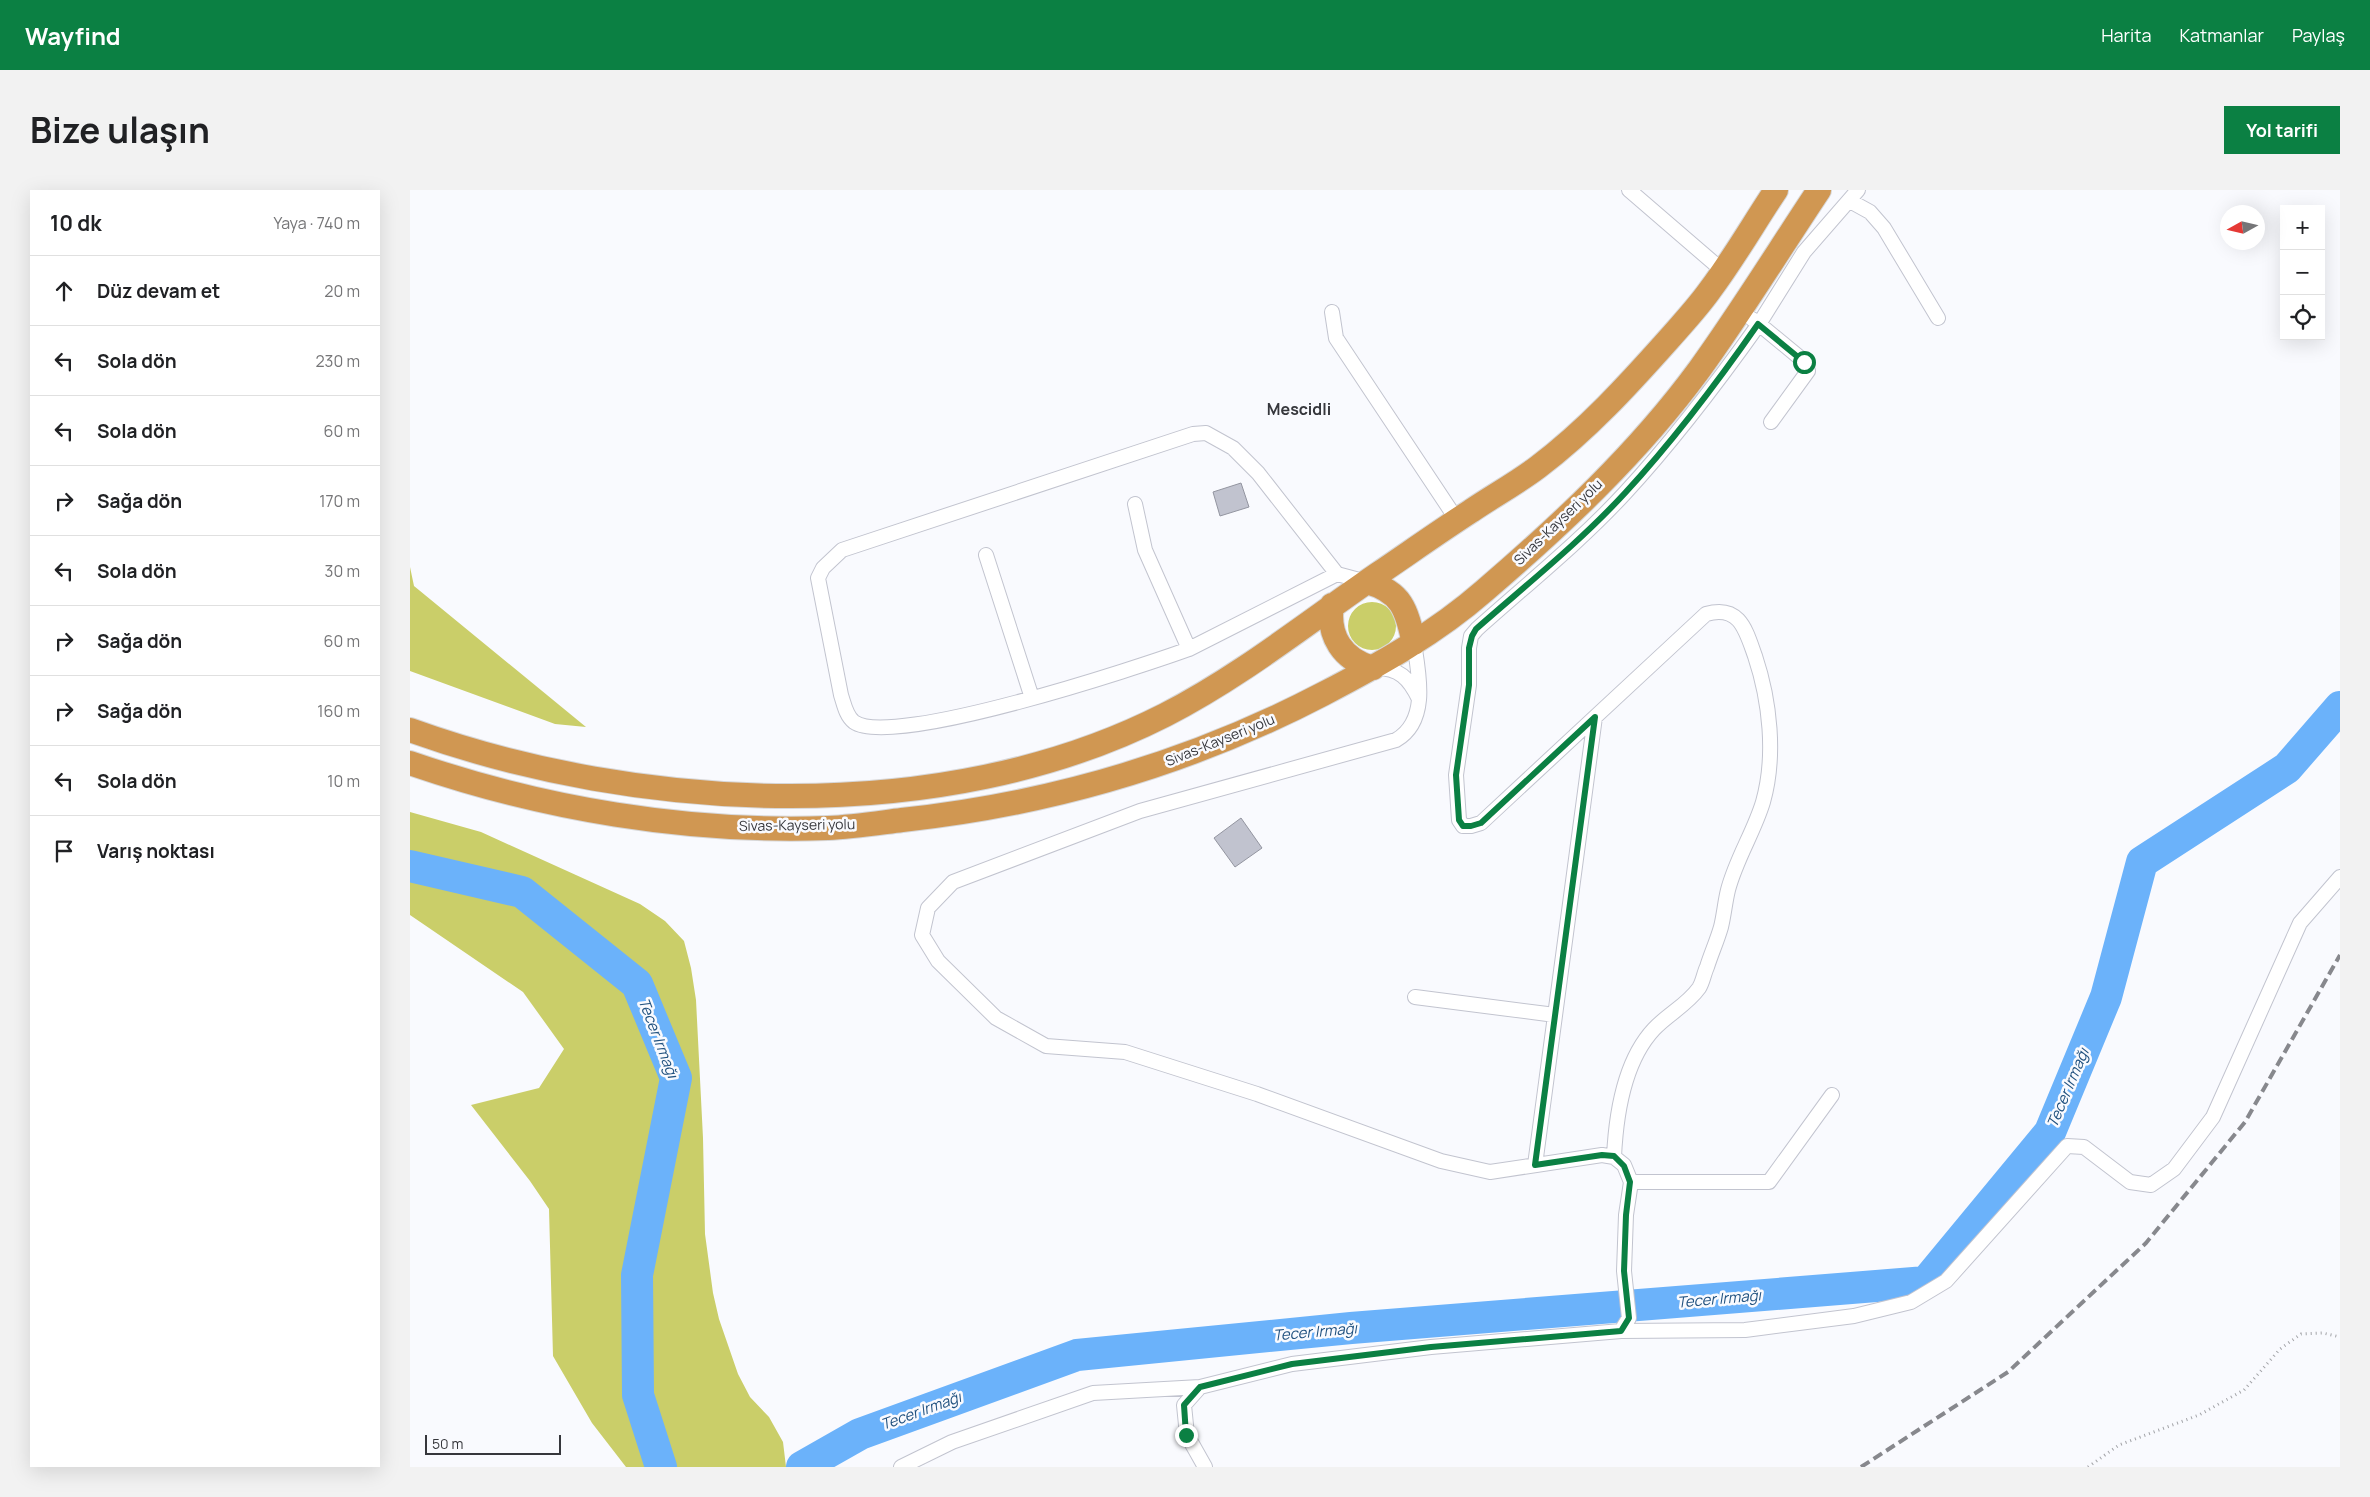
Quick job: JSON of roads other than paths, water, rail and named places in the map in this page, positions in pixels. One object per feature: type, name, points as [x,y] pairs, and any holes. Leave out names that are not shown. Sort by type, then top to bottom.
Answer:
[{"type":"highway","points":[[410,730],[487,754],[600,781],[669,791],[819,795],[916,788],[996,775],[1063,757],[1135,729],[1166,714],[1248,666],[1366,582],[1536,468],[1586,427],[1637,375],[1708,293],[1776,190]]},
{"type":"highway","name":"Sivas-Kayseri yolu","points":[[410,764],[517,796],[575,809],[660,821],[740,827],[829,828],[958,814],[1015,804],[1126,776],[1278,718],[1372,668],[1414,643],[1481,594],[1571,513],[1639,443],[1698,372],[1819,190]]},
{"type":"highway","points":[[1366,582],[1386,589],[1399,600],[1407,616],[1414,643]]},
{"type":"highway","points":[[1332,606],[1331,623],[1342,650],[1352,661],[1372,668]]},
{"type":"street","points":[[1629,190],[1723,271]]},
{"type":"street","points":[[1614,1156],[1617,1116],[1636,1056],[1646,1038],[1656,1027],[1687,1002],[1700,987],[1720,928],[1736,866],[1763,801],[1770,742],[1768,710],[1758,666],[1743,623],[1724,612],[1706,614],[1481,823],[1463,826],[1459,820],[1456,775],[1469,685],[1469,648],[1472,636],[1476,629],[1624,495],[1701,404],[1758,324],[1804,252],[1854,195],[1884,228],[1938,318]]},
{"type":"street","points":[[1740,310],[1804,362],[1808,372],[1771,422]]},
{"type":"street","points":[[1332,312],[1336,338],[1457,520]]},
{"type":"street","points":[[1337,574],[1189,649],[1128,670],[1032,698],[960,716],[885,728],[869,727],[854,722],[847,712],[841,695],[818,578],[823,568],[842,550],[1193,434],[1206,433],[1233,448],[1258,473],[1337,574],[1366,582]]},
{"type":"street","points":[[1135,504],[1145,550],[1189,649]]},
{"type":"street","points":[[986,555],[1032,698]]},
{"type":"street","points":[[1332,606],[1337,574]]},
{"type":"street","points":[[1414,643],[1419,675],[1417,713],[1410,729],[1396,740],[1140,811],[953,882],[928,908],[922,935],[938,961],[996,1018],[1046,1046],[1125,1052],[1257,1094],[1441,1161],[1490,1172],[1602,1155],[1614,1156],[1624,1166],[1630,1182],[1626,1215],[1624,1271],[1629,1318],[1621,1331]]},
{"type":"street","points":[[1372,668],[1390,668],[1403,674],[1419,700]]},
{"type":"street","points":[[1535,1165],[1595,717]]},
{"type":"street","points":[[901,1467],[952,1442],[1093,1393],[1200,1387],[1292,1364],[1431,1347],[1621,1331],[1745,1330],[1854,1316],[1911,1302],[1946,1281],[2067,1146],[2084,1147],[2130,1182],[2151,1185],[2174,1169],[2213,1117],[2300,923],[2340,877]]},
{"type":"street","points":[[1414,997],[1555,1015]]},
{"type":"street","points":[[1630,1182],[1769,1182],[1832,1095]]},
{"type":"street","points":[[1200,1387],[1184,1405],[1186,1435],[1206,1467]]},
{"type":"waterway","name":"Tecer Irmağı","points":[[802,1467],[860,1434],[1077,1355],[1351,1328],[1926,1282],[2050,1132],[2106,997],[2142,862],[2287,768],[2340,707]]},
{"type":"waterway","name":"Tecer Irmağı","points":[[410,866],[522,892],[637,984],[676,1078],[637,1275],[638,1395],[661,1467]]},
{"type":"railway","points":[[1861,1467],[2008,1372],[2146,1243],[2245,1122],[2340,955]]},
{"type":"district","name":"Mescidli","points":[[1299,409]]}]
